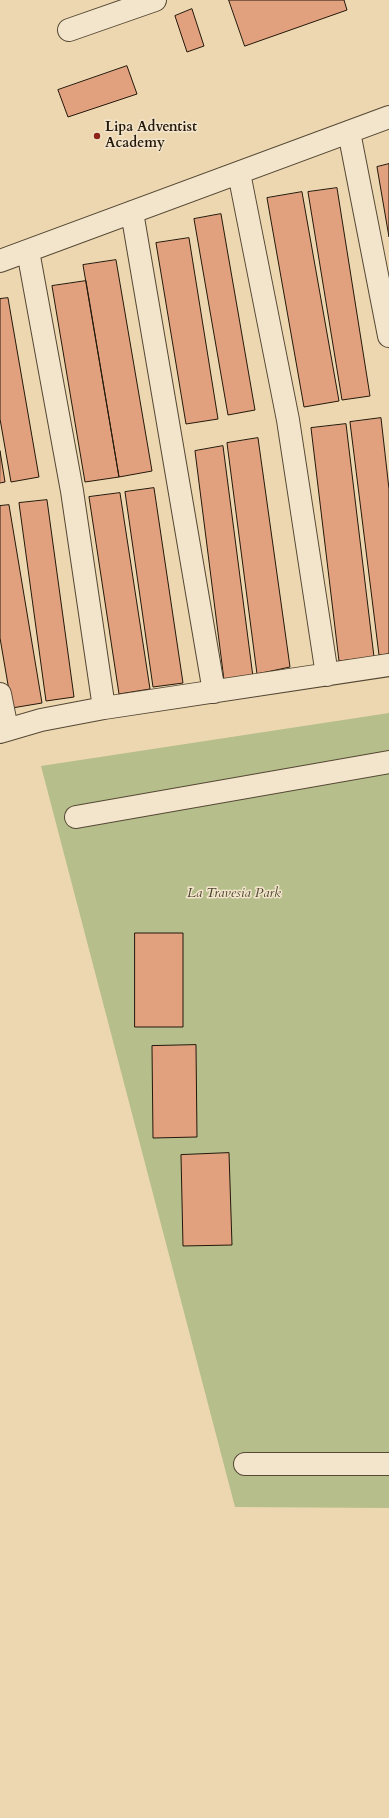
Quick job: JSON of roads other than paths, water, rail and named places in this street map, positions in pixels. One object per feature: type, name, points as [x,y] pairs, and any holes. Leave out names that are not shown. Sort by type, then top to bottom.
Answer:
[{"type":"street","points":[[69,30],[155,0]]},
{"type":"street","points":[[0,261],[389,117]]},
{"type":"street","points":[[349,132],[389,336]]},
{"type":"street","points":[[239,173],[288,420],[327,675]]},
{"type":"street","points":[[132,212],[214,692]]},
{"type":"street","points":[[28,251],[72,491],[104,708]]},
{"type":"street","points":[[0,694],[3,730],[42,720],[104,708],[389,666]]},
{"type":"street","points":[[76,817],[389,762]]},
{"type":"street","points":[[245,1464],[389,1464]]},
{"type":"place","name":"Lipa Adventist Academy","points":[[97,136]]},
{"type":"park label","name":"La Travesia Park","points":[[234,894]]}]
